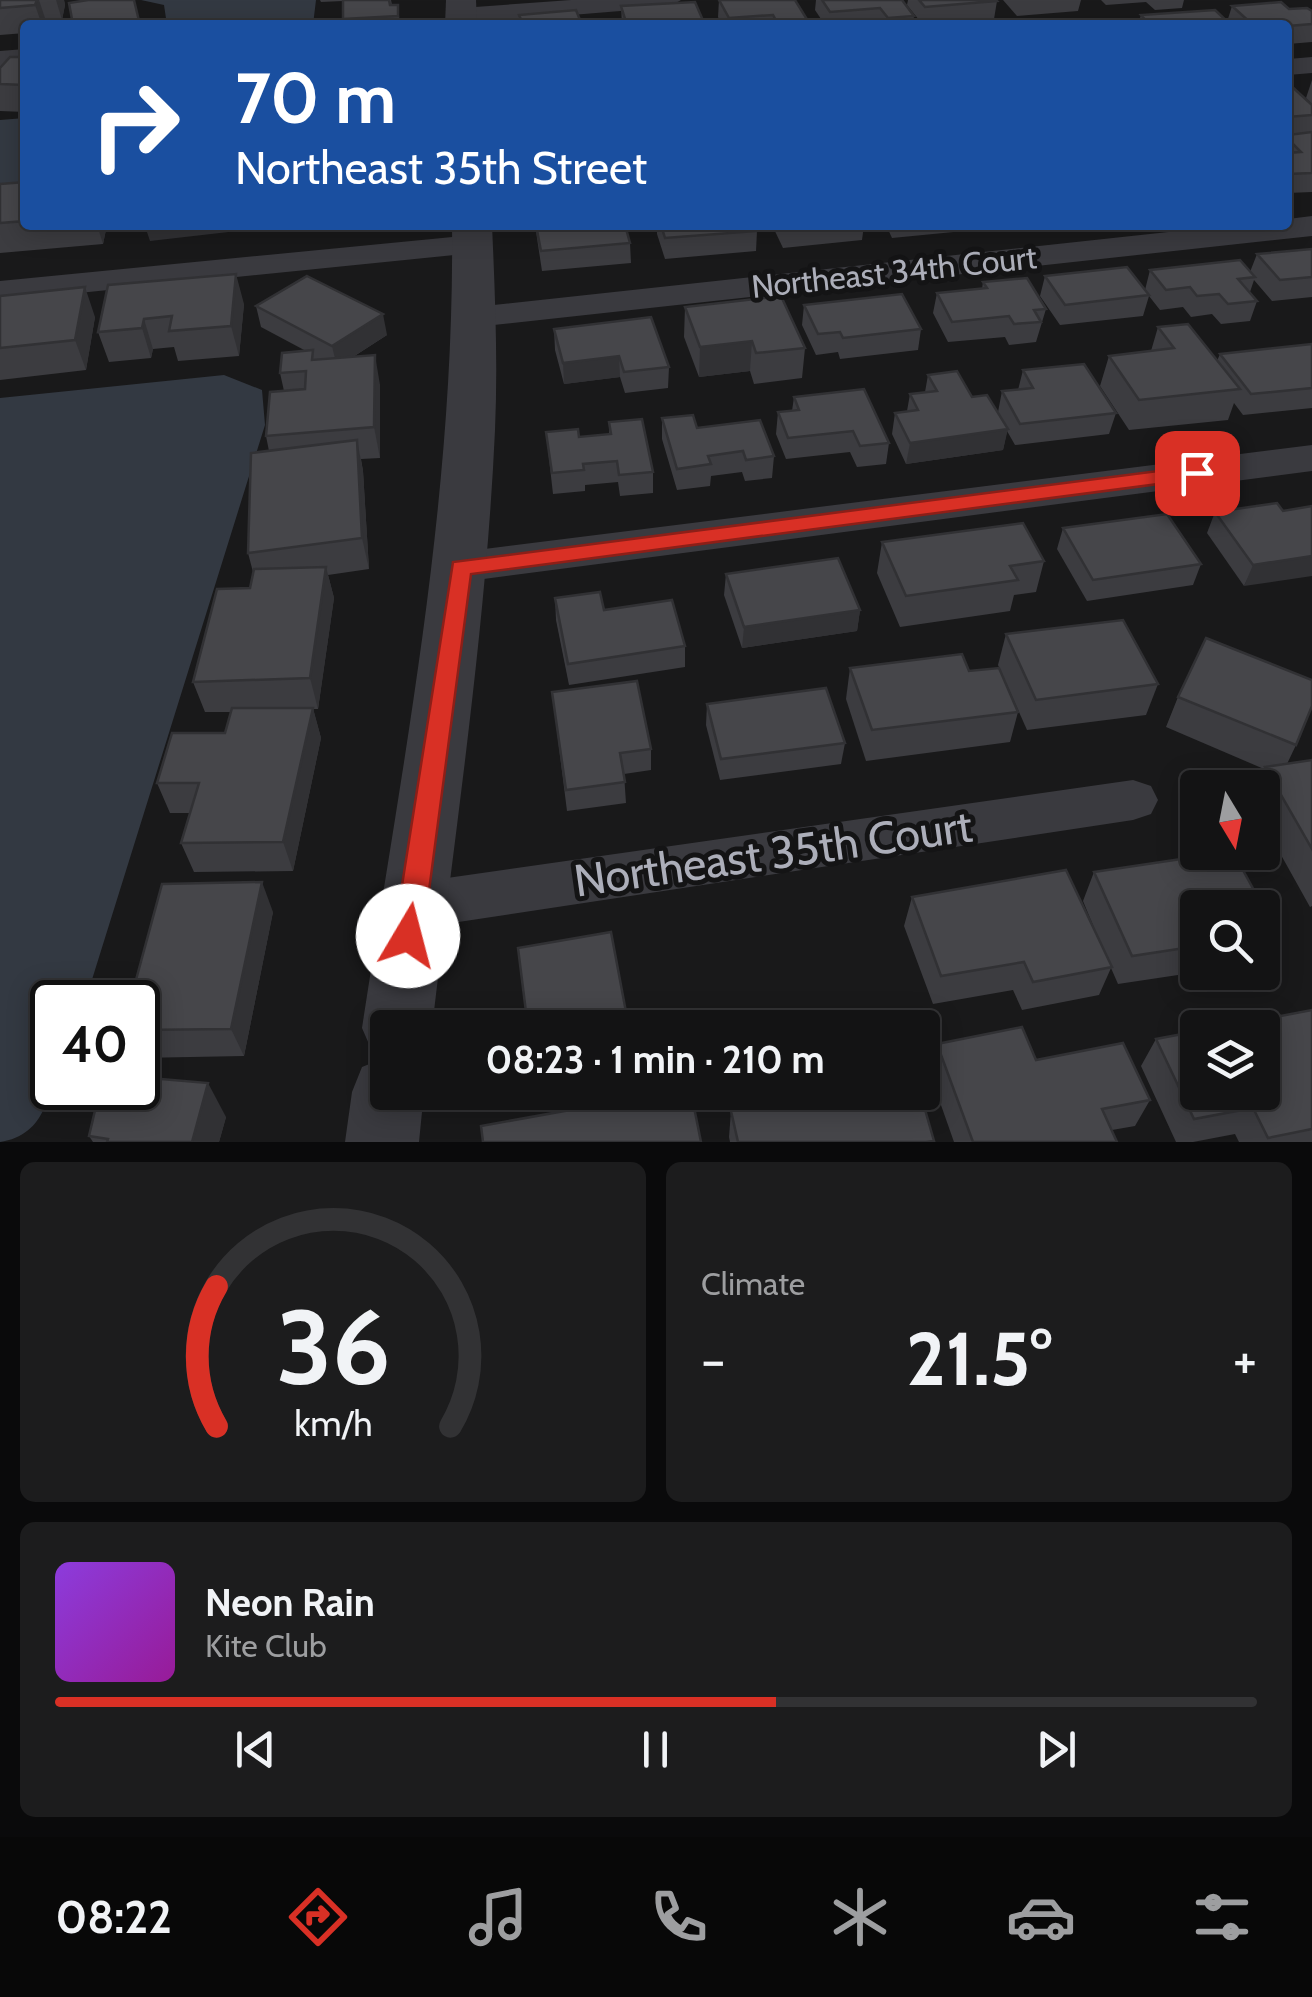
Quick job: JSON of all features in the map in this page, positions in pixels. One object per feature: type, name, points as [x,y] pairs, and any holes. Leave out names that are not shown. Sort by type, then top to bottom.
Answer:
[{"type":"street","points":[[461,14],[669,0]]},
{"type":"street","name":"Northeast 34th Court","points":[[475,317],[1275,230]]},
{"type":"street","points":[[0,291],[473,235],[475,317],[461,567],[398,1010]]},
{"type":"street","points":[[461,567],[1312,458]]},
{"type":"street","name":"Northeast 35th Court","points":[[412,906],[1133,800]]},
{"type":"street","points":[[382,1142],[386,1110]]},
{"type":"shaded area","points":[[141,0],[316,0],[314,20],[166,20],[164,5]]},
{"type":"shaded area","points":[[20,118],[20,193],[0,195],[0,120]]},
{"type":"shaded area","points":[[224,375],[262,390],[265,425],[92,980],[30,980],[30,1110],[43,1110],[36,1123],[21,1135],[0,1142],[0,398]]},
{"type":"building","points":[[0,0],[37,0],[35,5],[0,8]]},
{"type":"building","points":[[134,0],[139,20],[72,20],[69,3]]},
{"type":"building","points":[[343,0],[389,0],[390,5],[398,5],[398,16],[343,19]]},
{"type":"building","points":[[719,0],[795,0],[807,20],[776,20],[773,15],[729,18]]},
{"type":"building","points":[[822,0],[902,0],[914,16],[888,18],[880,8],[830,12]]},
{"type":"building","points":[[919,0],[996,0],[997,1],[925,7]]},
{"type":"building","points":[[695,2],[703,20],[625,20],[621,6]]},
{"type":"building","points":[[1281,2],[1289,9],[1312,11],[1312,24],[1247,20],[1232,6]]},
{"type":"building","points":[[576,10],[580,20],[521,20],[519,15]]},
{"type":"building","points":[[1215,10],[1226,20],[1146,20],[1141,15]]},
{"type":"building","points":[[10,57],[20,57],[20,85],[0,84],[0,68]]},
{"type":"building","points":[[1292,87],[1312,105],[1312,115],[1292,117]]},
{"type":"building","points":[[1312,132],[1312,173],[1292,174],[1292,153],[1301,152],[1292,143],[1292,134]]},
{"type":"building","points":[[20,182],[20,221],[0,223],[0,184]]},
{"type":"building","points":[[537,230],[626,230],[630,243],[541,251]]},
{"type":"building","points":[[663,230],[757,231],[665,238]]},
{"type":"building","points":[[1312,249],[1312,277],[1280,280],[1257,254]]},
{"type":"building","points":[[1240,260],[1255,277],[1238,279],[1257,301],[1228,304],[1219,294],[1197,296],[1190,287],[1166,290],[1150,270]]},
{"type":"building","points":[[1127,267],[1149,295],[1065,305],[1045,276]]},
{"type":"building","points":[[236,274],[231,326],[169,331],[172,316],[144,319],[142,328],[98,332],[108,285]]},
{"type":"building","points":[[307,276],[383,314],[332,346],[256,306]]},
{"type":"building","points":[[1027,278],[1046,309],[1034,310],[1041,322],[1014,324],[1009,316],[952,322],[937,293],[987,288],[983,282]]},
{"type":"building","points":[[85,287],[75,340],[0,348],[0,296]]},
{"type":"building","points":[[902,294],[921,329],[843,338],[840,332],[818,334],[804,305]]},
{"type":"building","points":[[781,296],[805,348],[756,353],[752,341],[700,347],[685,307]]},
{"type":"building","points":[[651,317],[669,367],[624,372],[619,356],[563,363],[554,329]]},
{"type":"building","points":[[1188,324],[1240,389],[1139,400],[1109,356],[1174,348],[1158,327]]},
{"type":"building","points":[[1312,344],[1312,388],[1251,394],[1220,354]]},
{"type":"building","points":[[313,350],[312,360],[375,355],[374,427],[266,436],[270,392],[305,389],[306,371],[280,373],[282,353]]},
{"type":"building","points":[[1084,364],[1116,413],[1020,424],[1002,391],[1033,388],[1023,370]]},
{"type":"building","points":[[957,371],[972,397],[987,395],[1008,429],[910,443],[895,413],[918,410],[910,394],[937,391],[928,375]]},
{"type":"building","points":[[864,389],[889,443],[860,446],[853,431],[788,438],[778,412],[799,410],[794,397]]},
{"type":"building","points":[[693,415],[697,428],[760,420],[774,456],[746,460],[743,451],[708,456],[711,464],[677,469],[662,418]]},
{"type":"building","points":[[642,419],[653,472],[619,475],[617,461],[583,464],[584,470],[552,473],[546,432],[578,429],[579,437],[611,434],[609,422]]},
{"type":"building","points":[[357,440],[362,538],[248,553],[251,453]]},
{"type":"building","points":[[1277,503],[1283,511],[1312,506],[1312,556],[1253,565],[1215,512]]},
{"type":"building","points":[[1167,514],[1201,564],[1093,580],[1063,528]]},
{"type":"building","points":[[1023,523],[1044,561],[1010,566],[1018,580],[906,596],[882,542]]},
{"type":"building","points":[[838,558],[860,610],[744,627],[726,574]]},
{"type":"building","points":[[326,567],[310,678],[193,682],[217,589],[250,588],[254,569]]},
{"type":"building","points":[[600,592],[604,610],[672,600],[685,646],[568,664],[555,598]]},
{"type":"building","points":[[1123,620],[1158,684],[1036,700],[1006,634]]},
{"type":"building","points":[[1206,638],[1312,680],[1312,706],[1296,745],[1178,697]]},
{"type":"building","points":[[962,654],[969,671],[999,668],[1018,712],[872,730],[850,668]]},
{"type":"building","points":[[637,681],[651,749],[620,753],[625,782],[566,790],[552,692]]},
{"type":"building","points":[[826,688],[845,743],[721,759],[707,704]]},
{"type":"building","points":[[232,708],[313,708],[283,842],[181,843],[199,783],[157,783],[172,733],[225,733]]},
{"type":"building","points":[[1312,760],[1312,849],[1280,793],[1280,770],[1265,767]]},
{"type":"building","points":[[1180,860],[1180,870],[1243,870],[1254,890],[1180,890],[1180,949],[1132,956],[1094,872]]},
{"type":"building","points":[[1066,870],[1112,967],[1033,982],[1024,962],[941,976],[912,897]]},
{"type":"building","points":[[262,882],[231,1029],[160,1030],[160,980],[136,980],[162,884]]},
{"type":"building","points":[[611,932],[626,1010],[526,1010],[518,948]]},
{"type":"building","points":[[1312,1010],[1312,1129],[1268,1138],[1254,1110],[1280,1110],[1280,1016]]},
{"type":"building","points":[[1022,1027],[1036,1060],[1123,1043],[1150,1100],[1102,1109],[1117,1142],[973,1142],[940,1043]]},
{"type":"building","points":[[1180,1034],[1180,1090],[1156,1039]]},
{"type":"building","points":[[160,1079],[208,1083],[192,1142],[107,1142],[108,1139],[89,1136],[95,1110],[160,1110]]},
{"type":"building","points":[[570,1110],[695,1110],[701,1142],[483,1142],[481,1126]]},
{"type":"building","points":[[925,1110],[934,1141],[738,1142],[731,1111]]},
{"type":"building","points":[[1190,1110],[1242,1110],[1194,1119]]},
{"type":"route","points":[[408,936],[461,567],[1197,473]]}]
